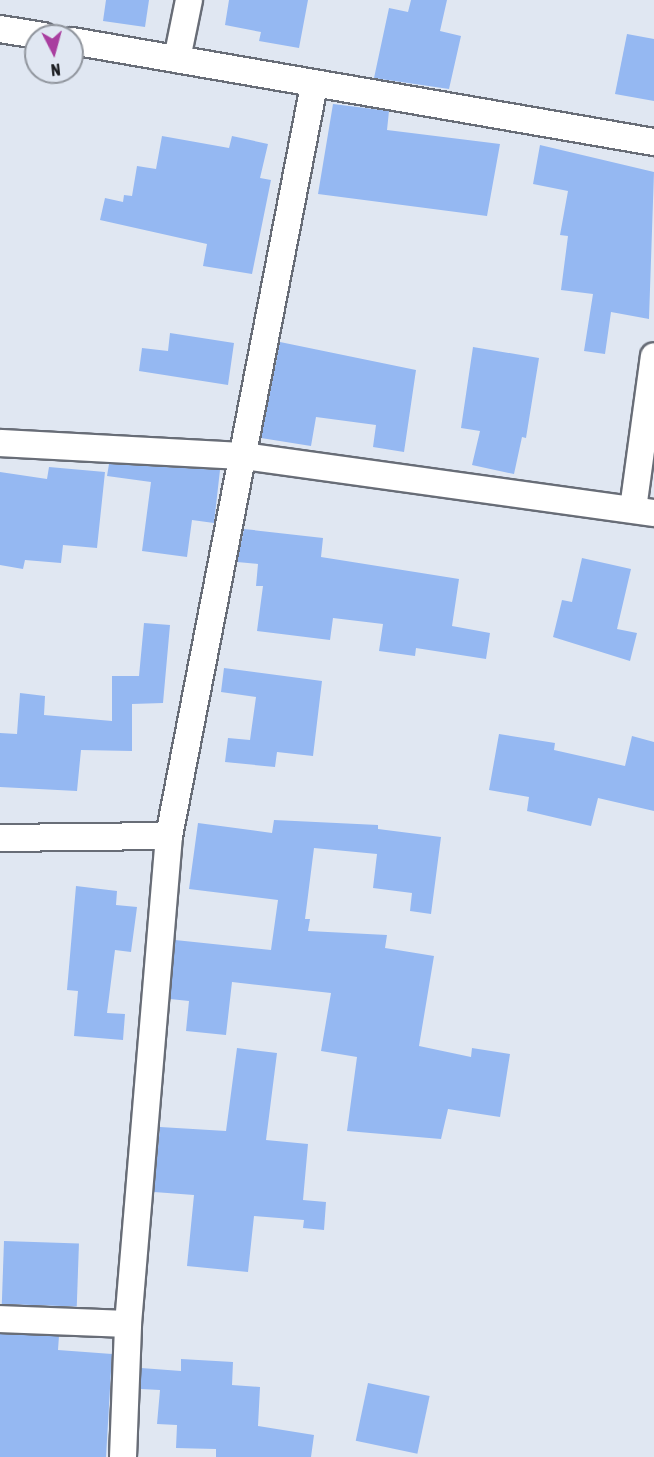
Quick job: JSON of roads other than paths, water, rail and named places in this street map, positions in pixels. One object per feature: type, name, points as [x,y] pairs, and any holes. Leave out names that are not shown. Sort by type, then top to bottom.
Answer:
[{"type":"street","points":[[177,59],[189,0]]},
{"type":"street","points":[[0,29],[24,33]]},
{"type":"street","points":[[84,43],[314,86],[654,142]]},
{"type":"street","points":[[123,1457],[128,1324],[169,836],[314,86]]},
{"type":"street","points":[[0,443],[243,456],[643,511],[654,356]]},
{"type":"street","points":[[0,838],[169,836]]},
{"type":"street","points":[[0,1319],[128,1324]]}]
